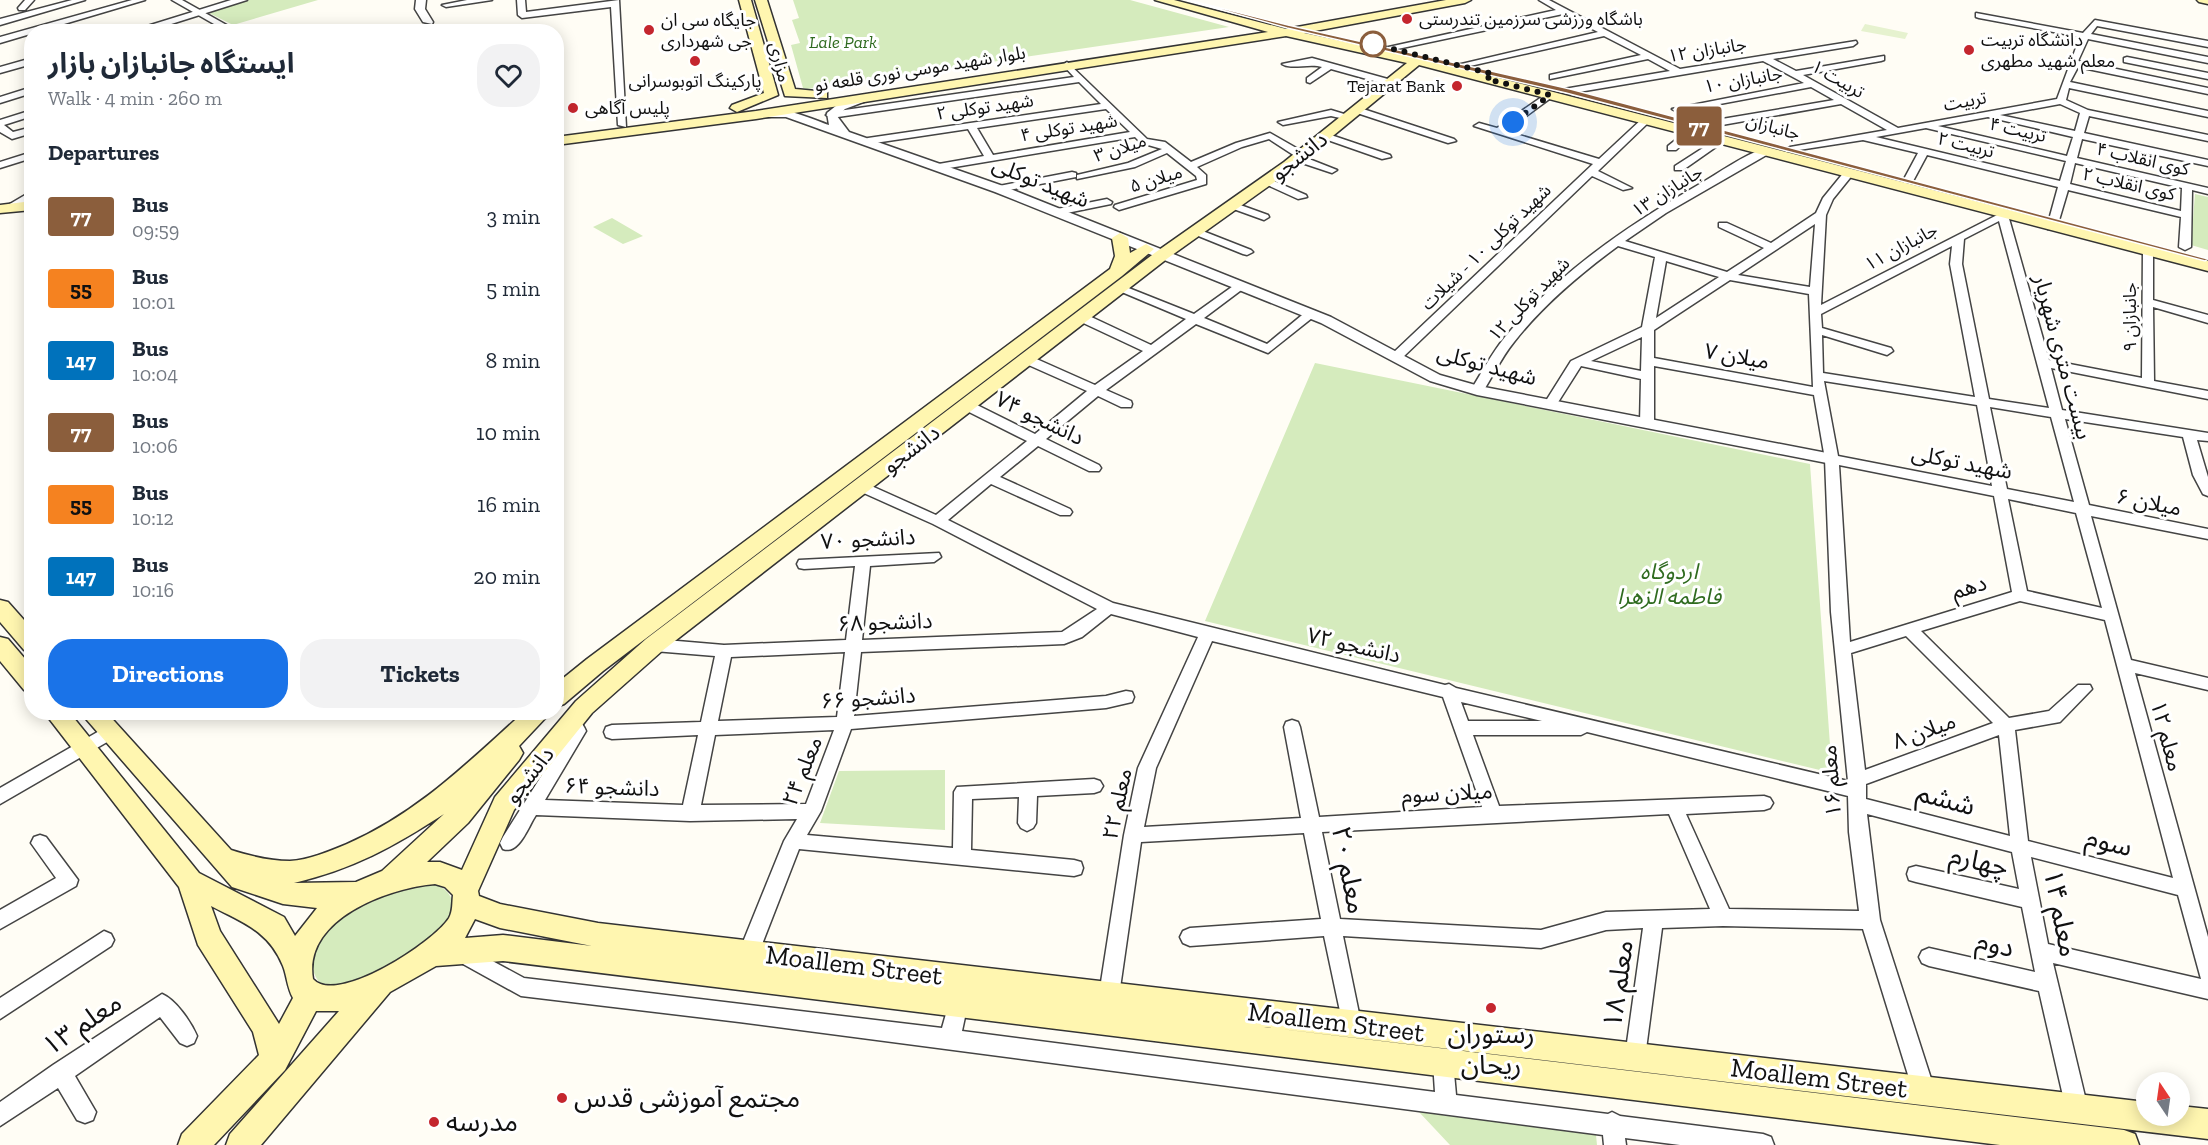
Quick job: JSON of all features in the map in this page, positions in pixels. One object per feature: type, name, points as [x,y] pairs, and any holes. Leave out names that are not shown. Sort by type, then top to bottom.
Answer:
[{"type":"main road","name":"مزاری","points":[[732,109],[771,95],[745,0]]},
{"type":"main road","points":[[760,0],[790,93]]},
{"type":"main road","name":"جانبازان","points":[[1161,0],[1257,26],[1293,29],[1342,38],[1461,65],[1550,95],[1849,172],[2003,215],[2053,223],[2208,259]]},
{"type":"main road","name":"جانبازان","points":[[1189,0],[1257,26]]},
{"type":"main road","points":[[1257,26],[1323,20],[1436,0]]},
{"type":"main road","points":[[1293,29],[1352,21],[1465,0]]},
{"type":"main road","points":[[2203,0],[2208,1]]},
{"type":"main road","points":[[1293,29],[1323,20]]},
{"type":"main road","points":[[1342,38],[1339,28],[1352,21]]},
{"type":"main road","name":"بلوار شهید موسی نوری قلعه نو","points":[[564,140],[873,97],[1003,71],[1257,26]]},
{"type":"main road","name":"جانبازان","points":[[1293,29],[1417,61],[1567,91],[1908,181],[2147,251],[2208,266]]},
{"type":"main road","name":"بلوار شهید موسی نوری قلعه نو","points":[[564,133],[1003,71],[1067,65],[1293,29]]},
{"type":"main road","name":"دانشجو","points":[[564,691],[595,665],[1154,252],[1195,231],[1267,181],[1417,61]]},
{"type":"main road","points":[[771,95],[790,93],[826,95]]},
{"type":"main road","points":[[3,212],[24,207]]},
{"type":"main road","points":[[3,212],[24,213]]},
{"type":"main road","points":[[1119,280],[1123,256],[1120,238]]},
{"type":"main road","name":"دانشجو","points":[[385,979],[428,954],[458,930],[468,911],[466,898],[504,804],[584,707],[654,645],[1083,318],[1119,280]]},
{"type":"main road","points":[[0,608],[24,635]]},
{"type":"main road","points":[[0,645],[24,674]]},
{"type":"main road","points":[[61,720],[190,881],[208,936],[266,1027],[275,1060]]},
{"type":"main road","points":[[97,720],[241,879],[273,891],[321,899],[364,890],[391,880]]},
{"type":"main road","points":[[221,858],[257,869],[291,872],[330,863],[385,839],[438,805],[533,720]]},
{"type":"main road","name":"دانشجو","points":[[391,880],[476,796],[536,720]]},
{"type":"main road","points":[[476,796],[504,804]]},
{"type":"main road","name":"Moallem Street","points":[[391,880],[424,874],[446,875],[460,882],[466,898],[501,916],[591,946],[958,1004],[1243,1024],[1351,1023],[2208,1124]]},
{"type":"main road","points":[[190,881],[274,926],[297,965],[300,983],[309,995],[331,999],[346,996],[385,979]]},
{"type":"main road","points":[[297,965],[308,940],[321,922],[339,905],[364,890]]},
{"type":"main road","name":"Moallem Street","points":[[428,954],[503,948],[591,946],[749,952],[1109,995],[1243,1024],[1443,1062],[2124,1145]]},
{"type":"main road","points":[[241,1145],[385,979]]},
{"type":"main road","points":[[193,1145],[275,1060],[309,995]]},
{"type":"street","points":[[22,8],[30,0]]},
{"type":"street","points":[[0,22],[81,0]]},
{"type":"street","points":[[58,24],[142,0],[153,5]]},
{"type":"street","points":[[176,0],[220,24]]},
{"type":"street","points":[[160,24],[242,0]]},
{"type":"street","points":[[421,0],[420,9],[428,22]]},
{"type":"street","points":[[446,4],[488,0]]},
{"type":"street","points":[[521,0],[522,15],[615,2],[623,125]]},
{"type":"street","points":[[1543,0],[1677,71]]},
{"type":"street","points":[[44,10],[66,24]]},
{"type":"street","points":[[103,11],[113,17]]},
{"type":"street","points":[[1388,48],[1564,11]]},
{"type":"street","points":[[1980,15],[2208,60]]},
{"type":"street","points":[[2208,44],[2095,23],[2084,37],[2073,63],[2074,68],[2065,84],[2061,101],[2085,112],[2208,138]]},
{"type":"street","points":[[1461,65],[1606,33]]},
{"type":"street","points":[[0,40],[24,37]]},
{"type":"street","name":"جانبازان ۱۲","points":[[1567,91],[1853,43]]},
{"type":"street","points":[[1553,77],[1649,56]]},
{"type":"street","name":"تربیت ۱","points":[[1763,57],[1895,130]]},
{"type":"street","points":[[1796,74],[1881,58]]},
{"type":"street","points":[[2127,60],[2208,76]]},
{"type":"street","points":[[1286,64],[1312,61],[1392,82]]},
{"type":"street","points":[[0,70],[24,63]]},
{"type":"street","points":[[2073,63],[2208,91]]},
{"type":"street","points":[[1067,65],[1144,141],[1162,144],[1191,166],[1239,145],[1270,136],[1299,156],[1332,170]]},
{"type":"street","points":[[1310,80],[1330,65]]},
{"type":"street","points":[[831,115],[1080,79]]},
{"type":"street","name":"جانبازان ۱۰","points":[[1677,109],[1814,84]]},
{"type":"street","points":[[2065,84],[2208,114]]},
{"type":"street","points":[[1,106],[24,89]]},
{"type":"street","points":[[1498,132],[1550,95]]},
{"type":"street","points":[[831,115],[852,102],[873,97]]},
{"type":"street","points":[[1722,122],[1843,101]]},
{"type":"street","name":"تربیت","points":[[1790,150],[2061,101]]},
{"type":"street","name":"شهید توکلی ۲","points":[[868,141],[1108,106]]},
{"type":"street","points":[[2053,223],[2085,112]]},
{"type":"street","points":[[1283,122],[1331,113],[1353,114],[1451,141]]},
{"type":"street","name":"شهید توکلی","points":[[756,115],[787,114],[999,189],[1311,314],[1397,356],[1434,378],[1477,390],[2083,510]]},
{"type":"street","points":[[1983,114],[2208,164]]},
{"type":"street","points":[[831,115],[833,122],[845,134]]},
{"type":"street","points":[[24,116],[0,125],[12,136],[24,132]]},
{"type":"street","name":"شهید توکلی ۱۰ - شیلات","points":[[1397,356],[1646,120]]},
{"type":"street","name":"تربیت ۴","points":[[1922,125],[2071,159]]},
{"type":"street","points":[[971,126],[990,158]]},
{"type":"street","points":[[1479,126],[1600,163]]},
{"type":"street","points":[[1672,148],[1691,132]]},
{"type":"street","name":"شهید توکلی ۴","points":[[937,166],[1136,134]]},
{"type":"street","points":[[1325,136],[1386,157]]},
{"type":"street","name":"تربیت ۲","points":[[1861,137],[2063,186]]},
{"type":"street","points":[[1679,168],[1720,140]]},
{"type":"street","name":"میلان ۳","points":[[999,189],[1131,165],[1168,149]]},
{"type":"street","name":"جانبازان ۱۳","points":[[1618,242],[1659,213],[1766,151]]},
{"type":"street","points":[[1908,181],[1924,152]]},
{"type":"street","points":[[13,175],[0,165],[24,158]]},
{"type":"street","name":"کوی انقلاب ۴","points":[[2071,159],[2208,191]]},
{"type":"street","name":"میلان ۵","points":[[1119,207],[1202,182],[1201,175],[1191,166]]},
{"type":"street","points":[[1591,172],[1627,188]]},
{"type":"street","points":[[1550,404],[1575,364],[1648,329],[1821,215],[1828,198],[1849,172]]},
{"type":"street","points":[[1267,181],[1302,197]]},
{"type":"street","name":"کوی انقلاب ۲","points":[[2063,186],[2186,215]]},
{"type":"street","points":[[2185,247],[2187,186]]},
{"type":"street","points":[[3,212],[24,199]]},
{"type":"street","points":[[1057,212],[1107,202]]},
{"type":"street","points":[[1232,205],[1264,217]]},
{"type":"street","name":"معلم ۱۶","points":[[1821,215],[1815,291],[1817,376],[1832,459],[1842,650],[1858,792],[1858,832],[1870,920],[1924,1091]]},
{"type":"street","name":"جانبازان ۱۱","points":[[1816,312],[2003,215]]},
{"type":"street","name":"بیست متری شهریار","points":[[2003,215],[2083,510]]},
{"type":"street","points":[[1723,225],[1771,247]]},
{"type":"street","points":[[1195,231],[1247,252]]},
{"type":"street","points":[[1959,237],[1956,264],[2020,595]]},
{"type":"street","points":[[1618,242],[1727,276],[1815,291]]},
{"type":"street","name":"شهید توکلی ۱۲","points":[[1477,390],[1510,339],[1568,279],[1618,242]]},
{"type":"street","name":"جانبازان ۹","points":[[2147,251],[2148,383]]},
{"type":"street","points":[[1647,423],[1645,376],[1648,329],[1661,256]]},
{"type":"street","points":[[1119,280],[1194,320],[1268,349],[1311,314]]},
{"type":"street","points":[[938,521],[1036,438],[1096,391],[1240,286]]},
{"type":"street","points":[[2149,302],[2208,319]]},
{"type":"street","points":[[1083,318],[1151,350]]},
{"type":"street","points":[[1816,330],[1887,351]]},
{"type":"street","points":[[1028,360],[1126,404]]},
{"type":"street","name":"میلان ۷","points":[[1647,361],[1819,392]]},
{"type":"street","points":[[1579,362],[1645,376]]},
{"type":"street","points":[[2043,363],[2208,395]]},
{"type":"street","points":[[1817,376],[2208,437]]},
{"type":"street","name":"دانشجو ۷۴","points":[[968,406],[1094,468]]},
{"type":"street","points":[[2189,434],[2208,491]]},
{"type":"street","points":[[989,478],[1065,512]]},
{"type":"street","name":"دانشجو ۷۲","points":[[861,487],[938,521],[1109,608],[1207,634],[1449,690],[1858,792]]},
{"type":"street","name":"میلان ۶","points":[[2083,510],[2208,534]]},
{"type":"street","name":"معلم ۱۲","points":[[2083,510],[2206,961]]},
{"type":"street","name":"دانشجو ۷۰","points":[[804,564],[934,557]]},
{"type":"street","name":"معلم ۲۴","points":[[749,952],[794,841],[813,811],[845,723],[863,561]]},
{"type":"street","name":"دهم","points":[[1842,650],[2020,595],[2111,616]]},
{"type":"street","name":"دانشجو ۶۸","points":[[654,645],[724,651],[1064,638],[1076,633],[1109,608]]},
{"type":"street","points":[[1909,629],[2006,725]]},
{"type":"street","name":"معلم ۲۲","points":[[1109,995],[1132,835],[1147,768],[1207,634]]},
{"type":"street","points":[[690,813],[724,651]]},
{"type":"street","points":[[2124,664],[2208,684]]},
{"type":"street","name":"میلان ۸","points":[[1858,792],[2006,725],[2054,717],[2084,689]]},
{"type":"street","points":[[1449,690],[1493,814]]},
{"type":"street","name":"دانشجو ۶۶","points":[[612,732],[845,723],[1106,702],[1126,698]]},
{"type":"street","points":[[509,843],[578,731],[570,722]]},
{"type":"street","name":"معلم ۱۴","points":[[2006,725],[2020,847],[2040,951],[2077,1109]]},
{"type":"street","name":"معلم ۲۰","points":[[1292,727],[1351,1023]]},
{"type":"street","points":[[1464,728],[1606,729]]},
{"type":"street","points":[[0,797],[108,733]]},
{"type":"street","points":[[962,857],[963,792],[1094,786]]},
{"type":"street","points":[[1028,789],[1028,823]]},
{"type":"street","name":"ششم","points":[[1858,792],[2020,847]]},
{"type":"street","name":"میلان سوم","points":[[1132,835],[1493,814],[1764,803]]},
{"type":"street","points":[[1674,806],[1723,917]]},
{"type":"street","name":"دانشجو ۶۴","points":[[531,807],[690,813],[813,811]]},
{"type":"street","points":[[794,841],[1074,868]]},
{"type":"street","points":[[0,920],[69,880],[40,843]]},
{"type":"street","name":"سوم","points":[[2020,847],[2185,889]]},
{"type":"street","name":"چهارم","points":[[1916,874],[2030,900]]},
{"type":"street","points":[[1190,937],[1333,927],[1541,939],[1606,921],[1723,917],[1870,920]]},
{"type":"street","name":"معلم ۱۸","points":[[1635,1057],[1654,919]]},
{"type":"street","points":[[0,1009],[104,940]]},
{"type":"street","points":[[2040,951],[2208,990]]},
{"type":"street","points":[[458,952],[521,987],[739,1012],[949,1041],[1612,1123],[1763,1145]]},
{"type":"street","name":"دوم","points":[[1929,957],[2048,984]]},
{"type":"street","name":"معلم ۱۳","points":[[0,1115],[162,1004],[187,1036]]},
{"type":"street","points":[[949,1041],[958,1004]]},
{"type":"street","points":[[1443,1062],[1446,1103]]},
{"type":"street","points":[[60,1072],[85,1112]]},
{"type":"street","points":[[1612,1123],[1615,1145]]},
{"type":"green space","points":[[249,0],[318,0],[236,24],[231,24],[209,13]]},
{"type":"green space","name":"Lale Park","points":[[793,0],[1130,0],[1229,27],[807,89],[803,88],[791,45],[800,43],[792,20],[799,18]]},
{"type":"green space","points":[[1865,24],[1908,33],[1905,39],[1861,31]]},
{"type":"green space","points":[[2195,194],[2208,197],[2208,250],[2191,245]]},
{"type":"green space","points":[[612,218],[643,236],[623,244],[593,227]]},
{"type":"green space","name":"اردوگاه فاطمه الزهرا","points":[[1315,363],[1810,464],[1832,773],[1205,621]]},
{"type":"green space","points":[[945,770],[945,830],[820,823],[839,771]]},
{"type":"green space","points":[[426,881],[449,894],[455,911],[440,936],[362,982],[324,987],[315,976],[313,963],[316,950],[332,924],[367,898]]},
{"type":"green space","points":[[1419,1112],[1596,1135],[1597,1145],[1450,1145]]},
{"type":"bus line","name":"77","points":[[1189,0],[1287,26],[1373,44],[1567,91],[2208,259]]},
{"type":"place","name":"باشگاه ورزشی سرزمین تندرستی","points":[[1407,19]]},
{"type":"place","name":"جایگاه سی ان جی شهرداری","points":[[649,30]]},
{"type":"place","name":"دانشگاه تربیت معلم شهید مطهری","points":[[1969,50]]},
{"type":"place","name":"پارکینگ اتوبوسرانی","points":[[695,61]]},
{"type":"place","name":"Tejarat Bank","points":[[1457,86]]},
{"type":"place","name":"پلیس آگاهی","points":[[573,108]]},
{"type":"place","name":"رستوران ریحان","points":[[1491,1008]]},
{"type":"place","name":"مجتمع آموزشی قدس","points":[[562,1098]]},
{"type":"place","name":"مدرسه","points":[[434,1122]]},
{"type":"route","points":[[1373,44],[1493,74],[1487,79],[1550,95],[1513,122]]}]
